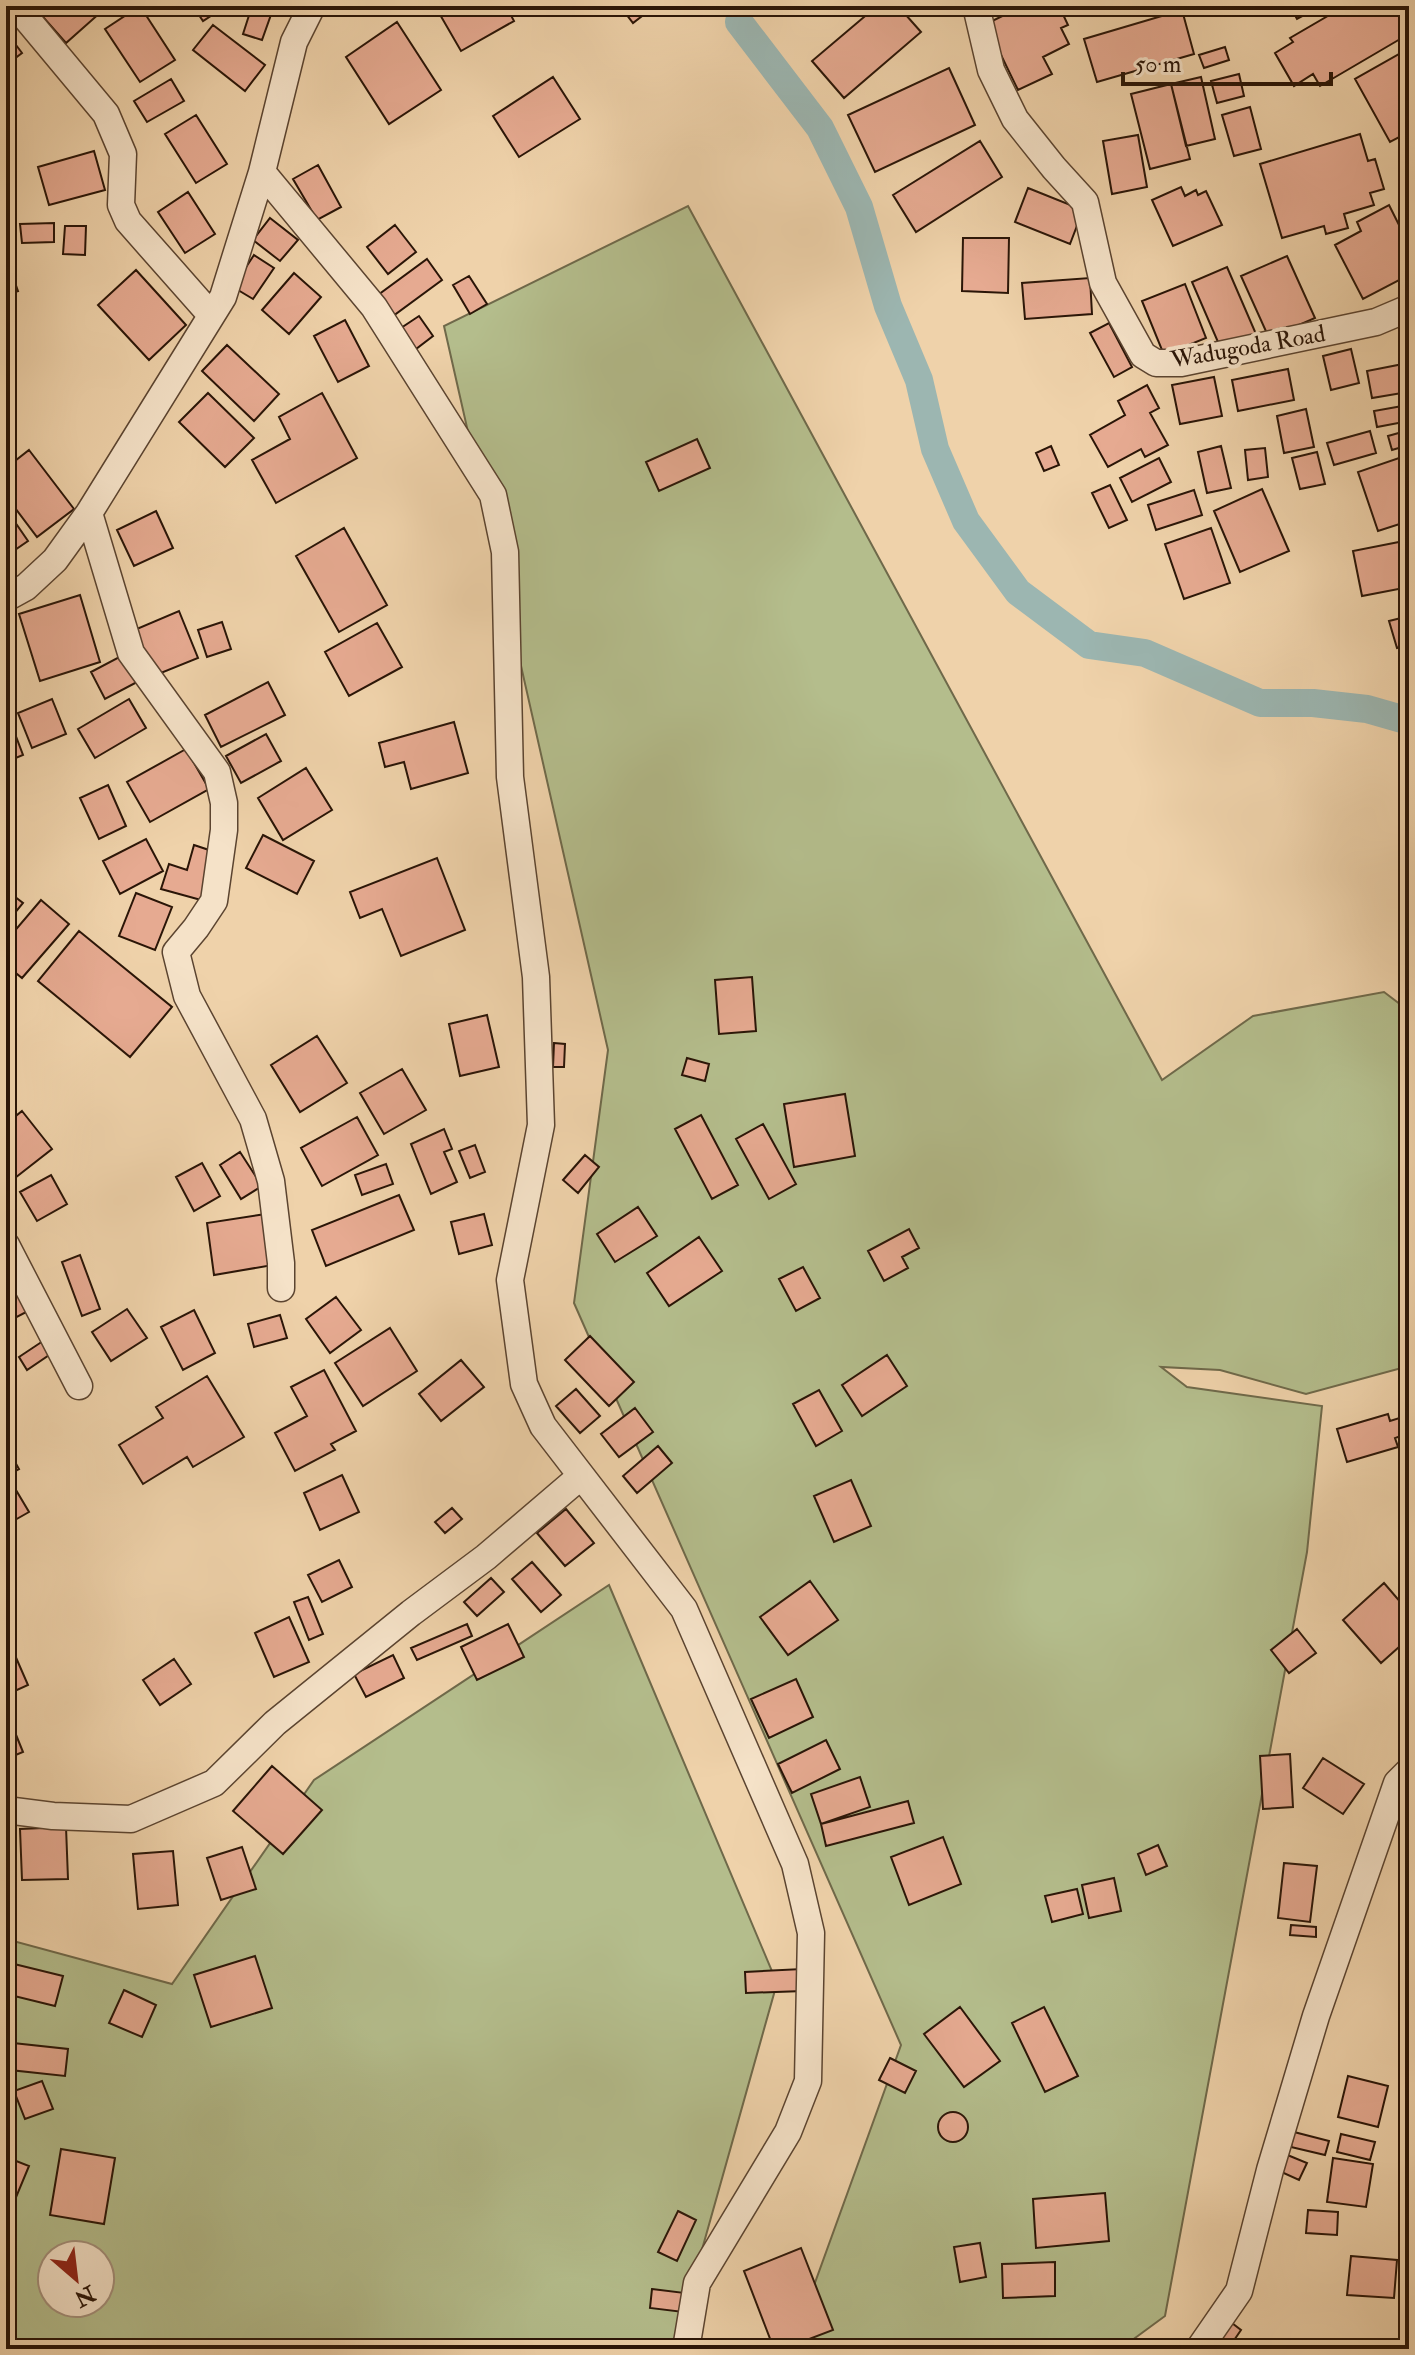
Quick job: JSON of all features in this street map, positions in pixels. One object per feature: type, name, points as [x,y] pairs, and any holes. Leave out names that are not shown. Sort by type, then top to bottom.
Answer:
[{"type":"street","points":[[16,6],[106,114],[123,154],[121,205],[128,221],[211,315]]},
{"type":"street","points":[[6,598],[26,587],[55,560],[89,513],[223,297],[262,172],[294,42],[312,6]]},
{"type":"street","name":"Wadugoda Road","points":[[976,6],[991,70],[1015,119],[1085,202],[1103,283],[1143,355],[1156,363],[1181,363],[1376,322],[1409,308]]},
{"type":"street","points":[[262,172],[374,307],[493,495],[505,552],[510,777],[536,977],[541,1125],[510,1280],[524,1384],[543,1426],[684,1609],[795,1864],[811,1933],[808,2081],[788,2132],[697,2283],[686,2349]]},
{"type":"street","points":[[89,513],[131,653],[217,772],[224,803],[224,830],[214,901],[176,952],[187,996],[253,1119],[271,1181],[281,1288]]},
{"type":"street","points":[[6,1245],[79,1386]]},
{"type":"street","points":[[6,1810],[53,1816],[131,1819],[214,1783],[275,1723],[486,1557],[581,1476]]},
{"type":"street","points":[[1199,2349],[1239,2291],[1270,2170],[1316,2016],[1397,1783],[1409,1771]]},
{"type":"green space","points":[[688,206],[1162,1080],[1253,1016],[1384,992],[1409,1011],[1409,1366],[1306,1394],[1220,1370],[1161,1367],[1187,1387],[1322,1406],[1307,1552],[1165,2316],[1120,2349],[791,2349],[901,2045],[574,1303],[608,1050],[444,326]]},
{"type":"green space","points":[[609,1585],[777,1983],[674,2349],[6,2349],[6,1939],[172,1984],[314,1780]]},
{"type":"building","points":[[56,6],[95,6],[101,12],[66,43],[43,17]]},
{"type":"building","points":[[140,6],[175,60],[140,82],[105,29]]},
{"type":"building","points":[[193,6],[226,6],[203,21]]},
{"type":"building","points":[[252,6],[273,9],[262,40],[243,34]]},
{"type":"building","points":[[435,6],[506,6],[514,21],[461,51]]},
{"type":"building","points":[[620,6],[655,6],[633,23]]},
{"type":"building","points":[[877,6],[898,6],[921,32],[844,98],[812,61]]},
{"type":"building","points":[[1023,6],[1059,6],[1068,25],[1061,28],[1069,44],[1043,57],[1052,74],[1018,90],[986,24]]},
{"type":"building","points":[[1290,6],[1321,6],[1297,19]]},
{"type":"building","points":[[1345,6],[1382,6],[1385,12],[1398,6],[1409,25],[1404,30],[1407,35],[1320,86],[1313,74],[1294,86],[1275,53],[1293,42],[1290,38]]},
{"type":"building","points":[[1182,10],[1194,54],[1097,82],[1084,39]]},
{"type":"building","points":[[397,22],[441,90],[389,124],[346,57]]},
{"type":"building","points":[[213,25],[265,65],[245,91],[193,50]]},
{"type":"building","points":[[13,41],[22,53],[6,65],[6,46]]},
{"type":"building","points":[[1225,47],[1229,60],[1204,68],[1199,55]]},
{"type":"building","points":[[1408,49],[1409,132],[1390,142],[1355,79]]},
{"type":"building","points":[[949,68],[975,125],[875,172],[848,115]]},
{"type":"building","points":[[1239,74],[1244,96],[1217,103],[1211,81]]},
{"type":"building","points":[[553,77],[580,119],[519,157],[493,116]]},
{"type":"building","points":[[1201,77],[1215,139],[1186,146],[1171,84]]},
{"type":"building","points":[[171,79],[184,101],[147,122],[134,101]]},
{"type":"building","points":[[1171,84],[1190,159],[1150,169],[1131,94]]},
{"type":"building","points":[[1250,107],[1261,149],[1234,156],[1222,115]]},
{"type":"building","points":[[196,115],[227,164],[196,183],[165,134]]},
{"type":"building","points":[[1360,134],[1368,161],[1375,159],[1384,189],[1370,193],[1374,205],[1344,214],[1348,228],[1326,234],[1324,226],[1282,238],[1260,164]]},
{"type":"building","points":[[1138,135],[1147,187],[1112,194],[1103,141]]},
{"type":"building","points":[[1409,139],[1409,172],[1400,142]]},
{"type":"building","points":[[980,141],[1002,177],[916,232],[893,195]]},
{"type":"building","points":[[94,151],[105,190],[49,205],[38,167]]},
{"type":"building","points":[[318,165],[341,207],[317,220],[293,179]]},
{"type":"building","points":[[1181,187],[1185,196],[1196,190],[1198,195],[1206,191],[1222,225],[1173,246],[1152,200]]},
{"type":"building","points":[[1028,188],[1083,210],[1070,244],[1015,222]]},
{"type":"building","points":[[188,192],[215,234],[185,253],[158,212]]},
{"type":"building","points":[[1389,205],[1409,240],[1409,275],[1363,299],[1335,245],[1361,231],[1357,222]]},
{"type":"building","points":[[270,218],[298,240],[280,261],[253,240]]},
{"type":"building","points":[[54,223],[54,242],[22,243],[20,224]]},
{"type":"building","points":[[395,225],[416,252],[388,274],[367,247]]},
{"type":"building","points":[[65,226],[86,226],[85,255],[63,254]]},
{"type":"building","points":[[963,238],[1009,238],[1008,293],[962,291]]},
{"type":"building","points":[[254,255],[274,268],[253,299],[233,287]]},
{"type":"building","points":[[1287,256],[1315,318],[1269,338],[1241,276]]},
{"type":"building","points":[[6,257],[18,291],[6,295]]},
{"type":"building","points":[[427,259],[442,280],[393,316],[378,295]]},
{"type":"building","points":[[1227,267],[1256,334],[1221,349],[1192,282]]},
{"type":"building","points":[[136,270],[186,325],[149,360],[98,305]]},
{"type":"building","points":[[294,273],[321,297],[289,334],[262,310]]},
{"type":"building","points":[[469,276],[487,304],[470,314],[453,285]]},
{"type":"building","points":[[1090,278],[1092,314],[1025,319],[1022,283]]},
{"type":"building","points":[[1185,284],[1206,338],[1164,355],[1142,301]]},
{"type":"building","points":[[419,316],[433,336],[416,349],[401,328]]},
{"type":"building","points":[[345,320],[369,366],[338,382],[314,336]]},
{"type":"building","points":[[1109,323],[1132,367],[1114,377],[1090,333]]},
{"type":"building","points":[[1409,327],[1409,350],[1402,329]]},
{"type":"building","points":[[227,345],[279,394],[254,421],[202,371]]},
{"type":"building","points":[[1351,349],[1359,383],[1331,390],[1323,356]]},
{"type":"building","points":[[1403,364],[1408,392],[1372,398],[1367,371]]},
{"type":"building","points":[[1288,369],[1294,400],[1238,411],[1232,380]]},
{"type":"building","points":[[1214,377],[1222,416],[1180,424],[1172,385]]},
{"type":"building","points":[[1147,385],[1159,408],[1150,413],[1168,445],[1145,457],[1141,449],[1108,467],[1090,435],[1125,415],[1118,401]]},
{"type":"building","points":[[208,393],[254,438],[225,467],[179,422]]},
{"type":"building","points":[[322,393],[357,458],[276,503],[252,460],[290,439],[279,417]]},
{"type":"building","points":[[1408,405],[1409,421],[1377,427],[1374,411]]},
{"type":"building","points":[[1306,409],[1314,447],[1284,453],[1277,416]]},
{"type":"building","points":[[1409,430],[1409,445],[1392,450],[1388,436]]},
{"type":"building","points":[[1370,431],[1376,453],[1334,465],[1327,443]]},
{"type":"building","points":[[697,439],[710,468],[659,491],[646,462]]},
{"type":"building","points":[[1051,446],[1059,465],[1044,471],[1036,453]]},
{"type":"building","points":[[1221,446],[1231,488],[1207,493],[1198,452]]},
{"type":"building","points":[[1265,448],[1268,477],[1248,480],[1245,450]]},
{"type":"building","points":[[29,450],[74,509],[37,537],[6,496],[6,468]]},
{"type":"building","points":[[1317,452],[1325,484],[1300,489],[1292,458]]},
{"type":"building","points":[[1159,458],[1171,482],[1132,502],[1120,478]]},
{"type":"building","points":[[1399,458],[1409,489],[1409,521],[1378,531],[1358,472]]},
{"type":"building","points":[[1110,485],[1127,520],[1109,528],[1092,493]]},
{"type":"building","points":[[1262,489],[1289,551],[1240,572],[1214,511]]},
{"type":"building","points":[[1194,490],[1202,515],[1156,530],[1148,505]]},
{"type":"building","points":[[6,509],[28,541],[6,556]]},
{"type":"building","points":[[156,511],[173,548],[134,566],[117,530]]},
{"type":"building","points":[[344,528],[387,605],[339,632],[296,556]]},
{"type":"building","points":[[1211,528],[1230,583],[1184,599],[1165,544]]},
{"type":"building","points":[[1409,540],[1409,587],[1362,596],[1353,551]]},
{"type":"building","points":[[80,595],[100,662],[40,681],[19,614]]},
{"type":"building","points":[[179,611],[198,658],[151,677],[132,631]]},
{"type":"building","points":[[1409,616],[1409,645],[1397,648],[1389,621]]},
{"type":"building","points":[[222,622],[231,649],[207,657],[198,630]]},
{"type":"building","points":[[377,623],[402,667],[349,696],[325,652]]},
{"type":"building","points":[[125,654],[139,681],[105,699],[91,672]]},
{"type":"building","points":[[268,682],[285,715],[221,747],[205,715]]},
{"type":"building","points":[[52,699],[66,734],[32,748],[18,713]]},
{"type":"building","points":[[129,699],[146,728],[95,758],[78,729]]},
{"type":"building","points":[[6,710],[23,755],[6,762]]},
{"type":"building","points":[[454,722],[468,773],[411,789],[404,762],[385,767],[379,743]]},
{"type":"building","points":[[266,734],[281,761],[241,783],[226,756]]},
{"type":"building","points":[[186,749],[209,789],[150,822],[127,782]]},
{"type":"building","points":[[306,768],[332,810],[283,840],[258,798]]},
{"type":"building","points":[[108,785],[126,826],[99,839],[80,798]]},
{"type":"building","points":[[263,835],[314,861],[297,894],[246,868]]},
{"type":"building","points":[[146,839],[163,871],[120,894],[103,861]]},
{"type":"building","points":[[194,845],[215,852],[201,900],[161,889],[169,864],[187,870]]},
{"type":"building","points":[[437,858],[465,930],[401,956],[382,909],[360,918],[350,892]]},
{"type":"building","points":[[6,890],[23,903],[6,924]]},
{"type":"building","points":[[136,893],[172,907],[155,950],[119,936]]},
{"type":"building","points":[[41,900],[69,924],[22,978],[6,965],[6,941]]},
{"type":"building","points":[[79,931],[172,1007],[130,1057],[38,981]]},
{"type":"building","points":[[752,977],[756,1031],[719,1034],[715,980]]},
{"type":"building","points":[[487,1015],[499,1067],[460,1076],[449,1024]]},
{"type":"building","points":[[317,1036],[347,1083],[300,1112],[271,1065]]},
{"type":"building","points":[[554,1043],[565,1044],[564,1067],[553,1067]]},
{"type":"building","points":[[687,1058],[709,1064],[705,1081],[682,1075]]},
{"type":"building","points":[[402,1069],[426,1110],[384,1134],[360,1093]]},
{"type":"building","points":[[845,1094],[855,1156],[794,1167],[784,1104]]},
{"type":"building","points":[[22,1111],[52,1149],[6,1185],[6,1124]]},
{"type":"building","points":[[701,1115],[738,1185],[712,1199],[675,1129]]},
{"type":"building","points":[[357,1117],[378,1155],[322,1186],[301,1148]]},
{"type":"building","points":[[763,1124],[796,1184],[769,1199],[736,1139]]},
{"type":"building","points":[[444,1129],[452,1149],[444,1152],[457,1182],[431,1194],[411,1144]]},
{"type":"building","points":[[475,1145],[485,1172],[470,1178],[459,1151]]},
{"type":"building","points":[[240,1152],[262,1186],[241,1199],[220,1165]]},
{"type":"building","points":[[585,1155],[599,1167],[578,1193],[563,1180]]},
{"type":"building","points":[[202,1163],[220,1196],[194,1211],[176,1177]]},
{"type":"building","points":[[386,1164],[393,1184],[362,1195],[355,1175]]},
{"type":"building","points":[[51,1175],[67,1204],[37,1221],[20,1192]]},
{"type":"building","points":[[399,1195],[414,1230],[326,1266],[312,1230]]},
{"type":"building","points":[[638,1207],[657,1236],[615,1262],[597,1234]]},
{"type":"building","points":[[266,1214],[273,1265],[214,1275],[207,1223]]},
{"type":"building","points":[[484,1214],[492,1245],[459,1254],[451,1222]]},
{"type":"building","points":[[909,1229],[919,1248],[902,1257],[908,1268],[884,1281],[868,1251]]},
{"type":"building","points":[[699,1237],[722,1271],[669,1306],[647,1273]]},
{"type":"building","points":[[80,1255],[100,1309],[82,1316],[62,1262]]},
{"type":"building","points":[[803,1267],[820,1298],[796,1311],[779,1279]]},
{"type":"building","points":[[18,1283],[32,1309],[11,1320],[6,1311],[6,1290]]},
{"type":"building","points":[[336,1297],[361,1330],[330,1353],[306,1319]]},
{"type":"building","points":[[127,1309],[147,1338],[111,1361],[92,1332]]},
{"type":"building","points":[[194,1310],[215,1353],[183,1370],[161,1327]]},
{"type":"building","points":[[280,1315],[287,1338],[254,1347],[248,1324]]},
{"type":"building","points":[[390,1328],[417,1371],[363,1406],[335,1363]]},
{"type":"building","points":[[590,1336],[634,1382],[609,1406],[565,1360]]},
{"type":"building","points":[[46,1339],[55,1351],[27,1370],[19,1357]]},
{"type":"building","points":[[887,1355],[907,1386],[862,1416],[842,1385]]},
{"type":"building","points":[[461,1360],[484,1387],[441,1421],[419,1394]]},
{"type":"building","points":[[324,1370],[356,1431],[331,1444],[335,1450],[295,1471],[275,1433],[307,1416],[291,1387]]},
{"type":"building","points":[[207,1376],[244,1437],[193,1467],[187,1457],[143,1484],[119,1445],[163,1418],[156,1407]]},
{"type":"building","points":[[576,1389],[600,1416],[580,1433],[556,1406]]},
{"type":"building","points":[[819,1390],[842,1431],[816,1446],[793,1404]]},
{"type":"building","points":[[635,1408],[653,1432],[619,1457],[601,1434]]},
{"type":"building","points":[[1388,1414],[1390,1421],[1409,1415],[1409,1433],[1395,1438],[1398,1447],[1347,1462],[1337,1429]]},
{"type":"building","points":[[6,1446],[19,1469],[6,1476]]},
{"type":"building","points":[[658,1446],[672,1463],[637,1493],[623,1476]]},
{"type":"building","points":[[342,1475],[359,1512],[320,1530],[304,1493]]},
{"type":"building","points":[[851,1480],[871,1526],[834,1542],[814,1496]]},
{"type":"building","points":[[13,1485],[29,1512],[6,1525],[6,1489]]},
{"type":"building","points":[[452,1508],[462,1519],[445,1533],[435,1522]]},
{"type":"building","points":[[566,1509],[594,1543],[565,1566],[537,1533]]},
{"type":"building","points":[[339,1560],[352,1587],[322,1602],[308,1575]]},
{"type":"building","points":[[532,1562],[561,1595],[541,1612],[512,1579]]},
{"type":"building","points":[[491,1578],[504,1592],[477,1616],[464,1602]]},
{"type":"building","points":[[810,1581],[838,1620],[788,1655],[760,1617]]},
{"type":"building","points":[[1384,1583],[1409,1612],[1409,1627],[1402,1633],[1408,1639],[1381,1663],[1343,1620]]},
{"type":"building","points":[[308,1597],[323,1634],[309,1640],[294,1602]]},
{"type":"building","points":[[289,1617],[309,1662],[274,1677],[255,1633]]},
{"type":"building","points":[[467,1624],[472,1636],[417,1660],[411,1648]]},
{"type":"building","points":[[508,1624],[524,1657],[477,1680],[461,1647]]},
{"type":"building","points":[[1297,1629],[1316,1653],[1289,1673],[1271,1650]]},
{"type":"building","points":[[14,1653],[28,1685],[6,1695],[6,1657]]},
{"type":"building","points":[[393,1655],[404,1678],[366,1697],[354,1674]]},
{"type":"building","points":[[174,1659],[191,1684],[160,1705],[143,1680]]},
{"type":"building","points":[[796,1679],[813,1717],[769,1738],[751,1699]]},
{"type":"building","points":[[10,1720],[23,1752],[6,1759],[6,1722]]},
{"type":"building","points":[[826,1740],[840,1769],[792,1793],[778,1764]]},
{"type":"building","points":[[1290,1754],[1293,1807],[1263,1809],[1260,1756]]},
{"type":"building","points":[[1323,1758],[1364,1784],[1343,1814],[1303,1788]]},
{"type":"building","points":[[272,1766],[322,1810],[283,1854],[233,1811]]},
{"type":"building","points":[[860,1777],[870,1807],[821,1824],[811,1794]]},
{"type":"building","points":[[908,1801],[914,1823],[826,1846],[821,1824]]},
{"type":"building","points":[[66,1827],[68,1879],[22,1880],[20,1829]]},
{"type":"building","points":[[943,1837],[961,1884],[909,1905],[891,1857]]},
{"type":"building","points":[[1158,1845],[1167,1866],[1146,1875],[1138,1854]]},
{"type":"building","points":[[242,1847],[256,1889],[221,1900],[207,1858]]},
{"type":"building","points":[[173,1851],[178,1905],[138,1909],[133,1854]]},
{"type":"building","points":[[1284,1863],[1317,1866],[1310,1922],[1278,1918]]},
{"type":"building","points":[[1114,1878],[1121,1911],[1089,1918],[1082,1885]]},
{"type":"building","points":[[1077,1889],[1083,1914],[1052,1922],[1045,1896]]},
{"type":"building","points":[[1291,1925],[1316,1927],[1316,1937],[1290,1935]]},
{"type":"building","points":[[255,1956],[272,2008],[211,2027],[194,1975]]},
{"type":"building","points":[[6,1962],[63,1976],[55,2006],[6,1994]]},
{"type":"building","points":[[802,1969],[803,1991],[746,1993],[745,1972]]},
{"type":"building","points":[[124,1990],[156,2005],[142,2037],[109,2023]]},
{"type":"building","points":[[960,2007],[1000,2061],[964,2087],[924,2034]]},
{"type":"building","points":[[1044,2007],[1078,2076],[1045,2092],[1012,2023]]},
{"type":"building","points":[[13,2043],[68,2049],[65,2076],[10,2070]]},
{"type":"building","points":[[890,2058],[916,2071],[905,2093],[879,2080]]},
{"type":"building","points":[[1348,2076],[1388,2086],[1378,2127],[1338,2117]]},
{"type":"building","points":[[42,2081],[53,2109],[25,2119],[14,2091]]},
{"type":"building","points":[[953,2112],[964,2116],[968,2127],[964,2138],[953,2142],[942,2138],[938,2127],[942,2116]]},
{"type":"building","points":[[1294,2132],[1329,2141],[1325,2155],[1291,2147]]},
{"type":"building","points":[[1341,2134],[1375,2142],[1370,2160],[1337,2152]]},
{"type":"building","points":[[61,2149],[115,2158],[104,2224],[50,2215]]},
{"type":"building","points":[[1285,2154],[1307,2163],[1299,2180],[1277,2170]]},
{"type":"building","points":[[6,2157],[29,2166],[12,2207],[6,2204]]},
{"type":"building","points":[[1333,2158],[1373,2164],[1366,2207],[1327,2202]]},
{"type":"building","points":[[1105,2193],[1109,2241],[1036,2248],[1033,2199]]},
{"type":"building","points":[[1308,2210],[1338,2212],[1337,2235],[1306,2233]]},
{"type":"building","points":[[678,2211],[696,2220],[677,2261],[658,2252]]},
{"type":"building","points":[[980,2243],[986,2277],[960,2282],[954,2247]]},
{"type":"building","points":[[801,2248],[833,2330],[783,2349],[774,2349],[744,2271]]},
{"type":"building","points":[[1351,2256],[1397,2260],[1394,2298],[1347,2295]]},
{"type":"building","points":[[1055,2262],[1055,2296],[1003,2298],[1002,2264]]},
{"type":"building","points":[[652,2289],[685,2293],[683,2312],[650,2308]]},
{"type":"building","points":[[1228,2320],[1241,2330],[1225,2349],[1214,2341]]},
{"type":"waterway","points":[[739,22],[820,128],[859,207],[888,306],[919,380],[935,449],[966,521],[1018,592],[1089,645],[1145,653],[1260,703],[1313,703],[1367,709],[1409,721]]}]
